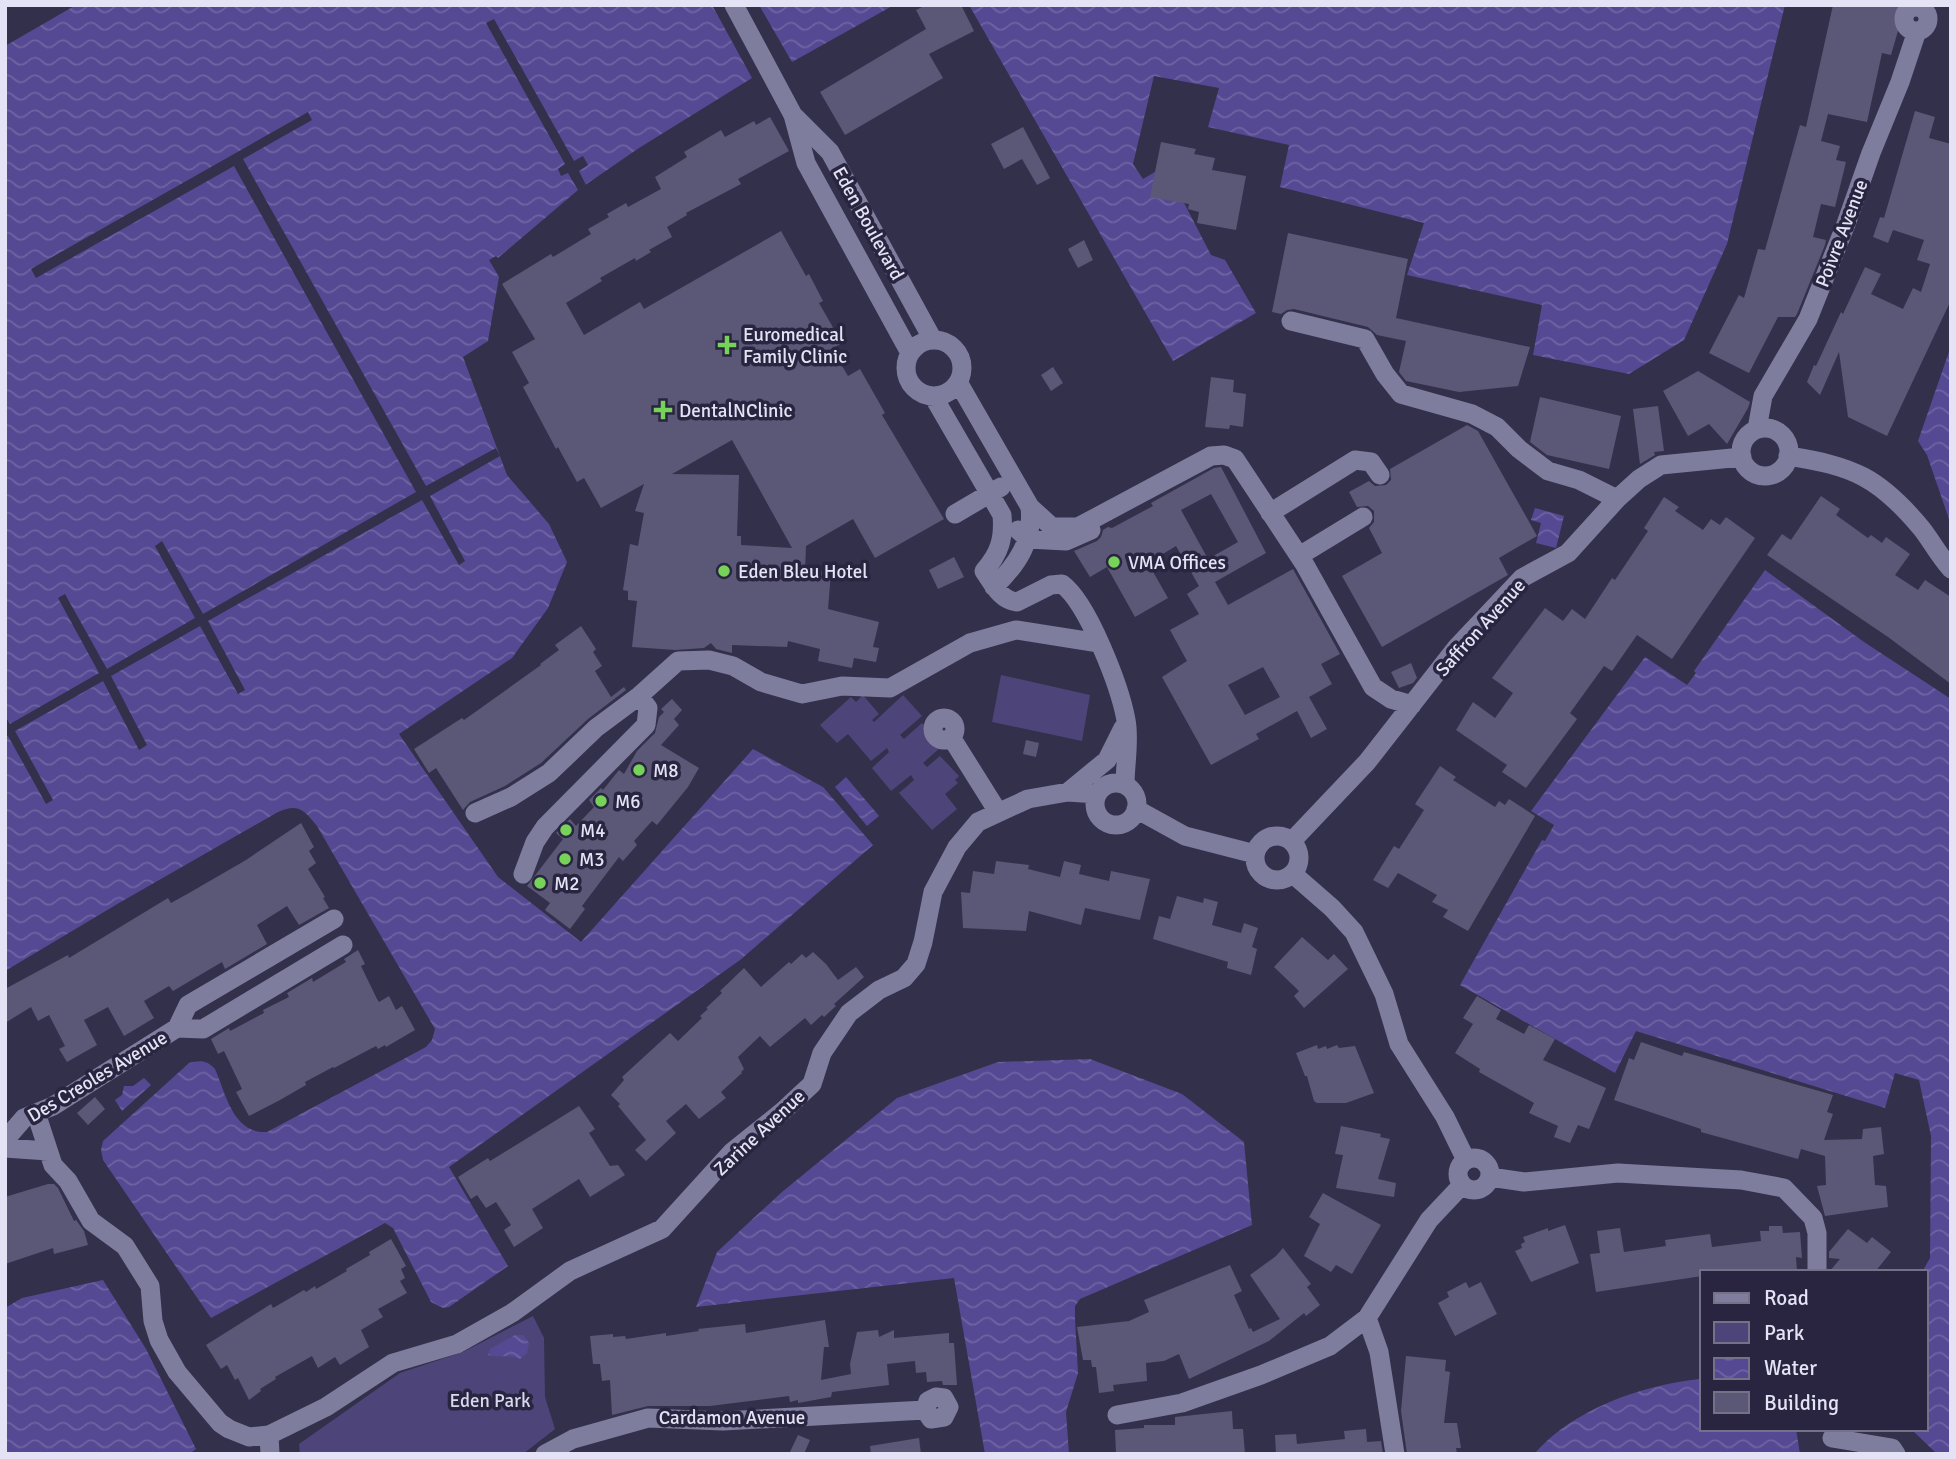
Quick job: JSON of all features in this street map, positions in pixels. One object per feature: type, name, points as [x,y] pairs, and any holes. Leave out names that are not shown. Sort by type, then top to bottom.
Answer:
[{"type":"street","name":"Eden Boulevard","points":[[734,5],[793,115],[806,163],[910,353],[906,365],[908,378],[923,394],[933,396],[1002,515]]},
{"type":"street","name":"Poivre Avenue","points":[[1757,429],[1763,396],[1808,319],[1900,82],[1917,31]]},
{"type":"street","name":"Eden Boulevard","points":[[793,115],[830,152],[933,340],[952,346],[958,355],[961,373],[958,382],[1030,507]]},
{"type":"street","points":[[1291,321],[1365,339],[1385,374],[1401,394],[1472,414],[1497,428],[1548,471],[1579,480],[1617,499]]},
{"type":"street","points":[[910,353],[916,346],[933,340]]},
{"type":"street","points":[[933,396],[951,390],[958,382]]},
{"type":"street","points":[[1757,429],[1771,429],[1783,436],[1787,442],[1788,456],[1780,470],[1765,475],[1750,471],[1742,457],[1742,444],[1746,437],[1757,429]]},
{"type":"street","points":[[1030,507],[1052,527],[1078,527],[1211,456],[1224,455],[1235,460],[1299,556],[1373,687],[1391,699],[1412,705]]},
{"type":"street","points":[[1788,456],[1835,464],[1875,482],[1900,503],[1951,569]]},
{"type":"street","name":"Saffron Avenue","points":[[1292,841],[1367,762],[1455,648],[1522,578],[1568,553],[1617,499],[1639,479],[1661,465],[1742,457]]},
{"type":"street","points":[[1270,513],[1355,460],[1371,462],[1380,475]]},
{"type":"street","points":[[955,514],[1013,479]]},
{"type":"street","points":[[1002,515],[1028,539],[1066,541],[1105,523],[1161,482]]},
{"type":"street","points":[[990,579],[1014,568],[1028,539],[1030,507]]},
{"type":"street","points":[[990,579],[1001,545],[1002,515]]},
{"type":"street","points":[[1299,556],[1363,517]]},
{"type":"street","points":[[990,579],[1004,598],[1017,602],[1051,585],[1062,584],[1071,591],[1111,668],[1126,721],[1125,785]]},
{"type":"street","points":[[475,813],[511,797],[549,773],[596,728],[639,696],[678,661],[709,660],[733,666],[761,682],[802,694],[842,686],[890,688],[970,643],[1016,630],[1099,643]]},
{"type":"street","points":[[523,874],[535,842],[545,827],[646,725],[648,708],[639,696]]},
{"type":"street","points":[[1068,792],[1107,760],[1126,721]]},
{"type":"street","points":[[951,737],[998,811]]},
{"type":"street","points":[[1112,783],[1125,785],[1135,795],[1134,816],[1122,824],[1109,824],[1097,815],[1097,794],[1112,783]]},
{"type":"street","name":"Zarine Avenue","points":[[269,1444],[393,1363],[457,1343],[512,1313],[570,1271],[662,1229],[732,1152],[812,1084],[822,1053],[849,1013],[879,990],[904,978],[916,964],[933,892],[957,847],[978,822],[1028,799],[1068,792],[1097,794]]},
{"type":"street","points":[[1136,809],[1185,836],[1255,854]]},
{"type":"street","points":[[1281,835],[1292,841],[1299,854],[1297,868],[1293,874],[1278,880],[1270,879],[1258,870],[1255,854],[1267,838],[1281,835]]},
{"type":"street","points":[[1293,874],[1332,908],[1354,932],[1384,994],[1399,1044],[1445,1117],[1466,1160]]},
{"type":"street","points":[[177,1028],[188,1005],[334,919]]},
{"type":"street","name":"Des Creoles Avenue","points":[[5,1140],[24,1118],[53,1106],[177,1028],[203,1029],[343,946]]},
{"type":"street","points":[[36,1113],[54,1165],[68,1181],[91,1221],[125,1246],[150,1286],[153,1321],[159,1340],[177,1372],[220,1423],[269,1444]]},
{"type":"street","name":"Des Creoles Avenue","points":[[5,1148],[48,1151]]},
{"type":"street","points":[[1462,1185],[1476,1190],[1485,1186],[1490,1177],[1488,1167],[1481,1159],[1466,1160]]},
{"type":"street","points":[[1462,1185],[1458,1171],[1466,1160]]},
{"type":"street","points":[[1490,1177],[1524,1182],[1618,1173],[1741,1180],[1784,1188],[1813,1217],[1817,1233],[1817,1270]]},
{"type":"street","points":[[1116,1415],[1182,1404],[1330,1346],[1367,1318],[1429,1220],[1462,1185]]},
{"type":"street","points":[[1367,1318],[1379,1352],[1395,1454]]},
{"type":"street","name":"Cardamon Avenue","points":[[545,1454],[573,1439],[648,1418],[723,1421],[925,1410]]},
{"type":"street","points":[[1831,1440],[1892,1448],[1896,1454]]},
{"type":"green space","points":[[1001,675],[1090,695],[1082,741],[992,722]]},
{"type":"green space","points":[[863,695],[879,714],[872,720],[874,722],[903,695],[922,716],[900,735],[904,739],[922,723],[942,746],[923,763],[927,767],[940,756],[959,776],[955,780],[958,783],[945,794],[957,809],[932,830],[899,793],[914,780],[911,775],[891,791],[872,768],[889,752],[887,748],[871,761],[848,734],[837,743],[820,725],[851,697],[856,702]]},
{"type":"green space","name":"Eden Park","points":[[533,1316],[544,1338],[545,1397],[555,1429],[523,1454],[300,1454],[299,1444],[400,1373],[463,1352]]},
{"type":"water","points":[[76,5],[712,5],[752,78],[639,148],[578,190],[498,258],[496,256],[489,260],[499,277],[488,341],[463,357],[507,475],[549,524],[567,562],[548,608],[512,658],[399,734],[498,877],[581,942],[753,749],[823,787],[873,845],[740,960],[449,1167],[508,1266],[449,1307],[443,1308],[431,1302],[393,1228],[385,1223],[211,1318],[103,1160],[103,1141],[189,1063],[197,1061],[212,1066],[232,1111],[239,1120],[255,1131],[267,1132],[426,1047],[432,1040],[435,1029],[317,826],[304,812],[291,808],[278,812],[5,971],[5,46]]},
{"type":"water","points":[[759,5],[894,5],[792,62]]},
{"type":"water","points":[[969,5],[1785,5],[1727,244],[1684,340],[1629,374],[1533,355],[1542,305],[1407,275],[1424,223],[1280,187],[1289,145],[1208,127],[1219,88],[1154,76],[1133,164],[1143,179],[1165,166],[1211,255],[1225,260],[1256,313],[1173,361]]},
{"type":"water","points":[[1951,346],[1951,525],[1927,455],[1918,441]]},
{"type":"water","points":[[1535,508],[1564,516],[1556,548],[1536,543],[1541,523],[1531,520]]},
{"type":"water","points":[[1765,570],[1864,642],[1951,699],[1951,1454],[1937,1454],[1913,1431],[1928,1431],[1928,1270],[1923,1270],[1930,1258],[1931,1136],[1919,1080],[1895,1073],[1885,1108],[1636,1031],[1615,1073],[1460,985],[1542,840],[1545,841],[1554,825],[1531,811],[1645,657],[1687,685],[1696,673],[1694,671]]},
{"type":"water","points":[[846,777],[879,816],[867,826],[835,787]]},
{"type":"water","points":[[1090,1059],[1182,1094],[1244,1142],[1252,1225],[1080,1299],[1075,1306],[1078,1373],[1066,1412],[1069,1454],[985,1454],[954,1278],[696,1307],[717,1252],[782,1192],[897,1098],[998,1062]]},
{"type":"water","points":[[144,1078],[151,1085],[122,1111],[115,1100],[122,1095],[124,1086],[133,1086]]},
{"type":"water","points":[[103,1280],[146,1349],[196,1449],[189,1454],[5,1454],[5,1308],[22,1298]]},
{"type":"water","points":[[515,1335],[523,1335],[529,1343],[527,1353],[520,1359],[488,1355],[490,1349]]},
{"type":"water","points":[[1700,1379],[1700,1431],[1796,1431],[1800,1454],[1534,1454],[1550,1438],[1589,1412],[1632,1394],[1677,1382]]},
{"type":"pier","points":[[494,19],[574,161],[583,156],[588,165],[579,171],[586,185],[578,190],[568,173],[561,176],[558,169],[565,164],[486,23]]},
{"type":"pier","points":[[308,112],[312,120],[243,159],[426,486],[496,448],[500,456],[430,496],[465,561],[459,565],[422,500],[208,621],[245,690],[238,694],[200,626],[111,676],[147,745],[139,750],[103,681],[15,731],[53,800],[46,804],[8,736],[5,736],[5,716],[10,724],[99,673],[58,598],[65,594],[107,669],[195,618],[155,546],[162,541],[203,614],[416,492],[234,166],[36,278],[31,269]]},
{"type":"building","points":[[926,5],[961,5],[974,31],[929,54],[943,78],[845,135],[820,92],[926,29],[916,10]]},
{"type":"building","points":[[1833,5],[1902,5],[1900,24],[1891,55],[1882,53],[1867,122],[1828,114],[1821,141],[1840,146],[1836,160],[1846,162],[1835,207],[1821,204],[1813,237],[1826,240],[1825,245],[1797,314],[1795,317],[1778,317],[1749,373],[1709,353],[1739,295],[1744,298],[1758,249],[1765,250],[1800,125],[1806,127]]},
{"type":"building","points":[[1915,111],[1935,117],[1929,138],[1951,144],[1951,300],[1887,436],[1848,417],[1839,352],[1820,395],[1807,382],[1865,267],[1881,274],[1871,294],[1903,309],[1913,288],[1921,292],[1930,264],[1917,260],[1924,240],[1893,230],[1888,243],[1873,237],[1880,217],[1884,218]]},
{"type":"building","points":[[770,117],[789,151],[738,179],[741,184],[686,213],[687,215],[667,227],[672,237],[636,261],[635,258],[600,278],[602,281],[566,303],[584,335],[640,302],[644,309],[781,231],[806,276],[809,274],[823,301],[819,303],[842,343],[832,349],[848,376],[860,369],[885,413],[882,415],[944,519],[875,558],[853,519],[806,546],[805,570],[831,572],[828,609],[879,622],[873,647],[879,648],[876,662],[854,658],[852,668],[818,661],[820,649],[788,641],[787,647],[732,645],[732,653],[716,649],[711,643],[704,648],[675,650],[632,647],[637,601],[628,600],[628,591],[623,590],[630,544],[638,546],[644,513],[635,511],[644,484],[601,508],[584,478],[577,482],[558,447],[556,449],[523,387],[529,383],[512,352],[535,339],[502,284],[551,254],[553,257],[591,234],[588,229],[609,217],[607,214],[626,203],[628,207],[661,189],[655,177],[687,157],[684,152],[721,130],[725,137],[754,121],[756,125]],"holes":[[[732,440],[792,548],[741,545],[741,536],[737,536],[739,475],[672,474]]]},
{"type":"building","points":[[1023,127],[1050,178],[1037,185],[1022,159],[1004,169],[991,144]]},
{"type":"building","points":[[1161,142],[1196,149],[1194,154],[1215,158],[1212,170],[1246,176],[1236,230],[1197,223],[1199,212],[1188,209],[1189,204],[1150,197]]},
{"type":"building","points":[[1288,233],[1408,259],[1396,318],[1530,347],[1518,386],[1459,392],[1406,381],[1399,372],[1406,341],[1377,335],[1368,327],[1294,309],[1281,314],[1272,312]]},
{"type":"building","points":[[1084,240],[1093,260],[1078,268],[1068,249]]},
{"type":"building","points":[[1053,367],[1063,383],[1051,391],[1041,375]]},
{"type":"building","points":[[1698,371],[1750,402],[1727,444],[1709,424],[1688,436],[1663,391]]},
{"type":"building","points":[[1211,377],[1234,380],[1233,392],[1246,394],[1243,427],[1205,427]]},
{"type":"building","points":[[1540,397],[1621,416],[1609,469],[1547,455],[1530,442]]},
{"type":"building","points":[[1658,406],[1664,451],[1654,452],[1655,455],[1640,464],[1633,409]]},
{"type":"building","points":[[1467,425],[1478,431],[1537,536],[1499,558],[1508,575],[1382,647],[1342,576],[1382,553],[1369,528],[1374,522],[1374,511],[1368,506],[1357,507],[1349,492],[1369,481],[1375,486],[1386,485],[1391,480],[1390,469]]},
{"type":"building","points":[[1221,467],[1266,553],[1215,582],[1228,605],[1293,569],[1340,654],[1321,664],[1332,684],[1309,697],[1327,729],[1311,738],[1297,711],[1256,734],[1259,739],[1211,765],[1162,677],[1187,661],[1170,630],[1199,614],[1187,594],[1199,586],[1176,546],[1148,563],[1168,598],[1135,617],[1107,567],[1090,577],[1074,551],[1097,541],[1108,527],[1112,528],[1153,506],[1151,503],[1214,468]],"holes":[[[1211,494],[1238,542],[1208,559],[1181,510]],[[1263,667],[1280,697],[1245,715],[1228,685]]]},
{"type":"building","points":[[1821,496],[1840,509],[1836,515],[1868,538],[1871,535],[1882,543],[1886,537],[1910,554],[1895,575],[1918,590],[1925,580],[1951,597],[1951,684],[1888,637],[1767,555],[1782,534],[1791,540]]},
{"type":"building","points":[[1664,497],[1679,507],[1675,511],[1703,530],[1711,519],[1720,525],[1726,517],[1755,538],[1672,659],[1637,635],[1612,671],[1604,666],[1570,713],[1577,719],[1526,788],[1502,772],[1507,765],[1456,730],[1473,702],[1495,718],[1513,693],[1492,678],[1545,608],[1563,621],[1572,609],[1585,619],[1648,531],[1644,528]]},
{"type":"building","points":[[954,557],[964,577],[938,589],[929,570]]},
{"type":"building","points":[[581,626],[596,649],[593,652],[602,666],[595,671],[611,697],[624,687],[626,690],[588,719],[541,763],[505,786],[470,802],[463,810],[436,768],[429,773],[414,749],[462,718],[464,720],[541,665],[559,650],[555,645]]},
{"type":"building","points":[[1411,663],[1417,678],[1413,683],[1399,688],[1391,672]]},
{"type":"building","points":[[672,699],[682,710],[674,719],[679,725],[661,745],[699,768],[688,787],[657,825],[652,821],[634,841],[637,845],[623,861],[619,857],[582,906],[585,909],[570,929],[545,910],[550,903],[527,886],[563,839],[556,833],[570,819],[576,826],[594,807],[589,800],[601,788],[603,790],[619,770],[624,774],[637,751],[655,733],[659,717],[664,712],[661,709]]},
{"type":"building","points":[[1026,740],[1039,743],[1036,757],[1023,754]]},
{"type":"building","points":[[1440,766],[1456,777],[1453,780],[1495,807],[1499,801],[1505,805],[1509,799],[1535,816],[1468,931],[1443,917],[1448,910],[1432,902],[1437,895],[1398,873],[1388,888],[1373,880],[1394,846],[1399,849],[1424,810],[1415,804]]},
{"type":"building","points":[[301,823],[314,847],[309,851],[316,863],[308,869],[329,908],[299,925],[287,906],[257,925],[267,944],[225,969],[222,962],[173,991],[169,986],[144,1001],[154,1018],[124,1036],[108,1007],[84,1020],[97,1045],[67,1062],[59,1049],[65,1046],[49,1015],[38,1021],[31,1007],[5,1023],[5,989],[68,955],[69,958],[168,898],[171,903],[189,893],[246,860]]},
{"type":"building","points":[[996,861],[1029,865],[1028,869],[1060,877],[1064,861],[1081,865],[1079,874],[1109,881],[1111,871],[1150,879],[1140,920],[1085,908],[1081,925],[1029,911],[1026,931],[963,928],[961,892],[970,893],[973,871],[994,874]]},
{"type":"building","points":[[1177,896],[1203,903],[1204,898],[1218,902],[1212,925],[1241,933],[1244,923],[1258,928],[1252,947],[1257,949],[1251,975],[1227,968],[1228,962],[1153,939],[1159,916],[1170,919]]},
{"type":"building","points":[[1302,937],[1328,960],[1334,954],[1348,969],[1304,1008],[1294,996],[1299,991],[1274,967]]},
{"type":"building","points":[[358,950],[365,964],[361,966],[379,1002],[389,996],[396,1010],[402,1006],[415,1030],[386,1047],[385,1045],[378,1049],[376,1046],[333,1067],[249,1116],[236,1092],[242,1089],[224,1051],[218,1054],[211,1039],[264,1013],[263,1010],[289,997],[287,993],[312,978],[313,982],[346,962],[344,959]]},
{"type":"building","points":[[813,952],[838,980],[856,967],[864,977],[834,1004],[836,1006],[824,1017],[822,1015],[811,1025],[805,1018],[770,1047],[760,1036],[738,1057],[744,1069],[721,1092],[726,1098],[699,1119],[686,1104],[666,1121],[676,1133],[646,1161],[635,1150],[646,1140],[611,1095],[624,1080],[622,1077],[670,1033],[678,1041],[702,1018],[700,1016],[708,1009],[706,1008],[722,993],[720,991],[744,968],[761,987],[789,962],[791,964],[802,954],[806,958]]},
{"type":"building","points":[[1477,996],[1501,1010],[1496,1019],[1524,1034],[1529,1025],[1555,1039],[1543,1060],[1606,1088],[1589,1129],[1578,1125],[1570,1143],[1554,1137],[1558,1126],[1529,1113],[1534,1103],[1479,1072],[1480,1069],[1455,1053],[1473,1024],[1463,1018]]},
{"type":"building","points":[[1641,1042],[1682,1056],[1684,1052],[1833,1095],[1827,1112],[1833,1114],[1824,1140],[1862,1139],[1863,1129],[1881,1127],[1884,1154],[1873,1156],[1875,1185],[1886,1186],[1888,1207],[1825,1216],[1817,1186],[1826,1185],[1825,1156],[1801,1149],[1798,1159],[1701,1132],[1701,1129],[1614,1100],[1629,1058],[1634,1060]]},
{"type":"building","points":[[1317,1045],[1318,1049],[1337,1045],[1339,1048],[1355,1046],[1374,1093],[1346,1103],[1314,1101],[1307,1076],[1296,1053]]},
{"type":"building","points":[[95,1097],[105,1109],[88,1125],[77,1113]]},
{"type":"building","points":[[579,1106],[595,1129],[589,1133],[610,1166],[618,1165],[625,1175],[590,1197],[579,1179],[532,1209],[543,1228],[514,1247],[504,1230],[511,1225],[496,1202],[486,1208],[477,1195],[471,1199],[458,1177],[488,1158],[490,1161]]},
{"type":"building","points":[[1341,1126],[1381,1134],[1380,1137],[1390,1139],[1378,1179],[1396,1183],[1394,1197],[1336,1188],[1343,1155],[1335,1154]]},
{"type":"building","points":[[54,1184],[58,1188],[74,1221],[76,1220],[84,1231],[88,1245],[54,1254],[53,1248],[5,1264],[5,1197]]},
{"type":"building","points":[[1323,1193],[1381,1225],[1352,1274],[1336,1265],[1331,1272],[1304,1256],[1320,1224],[1309,1217]]},
{"type":"building","points":[[1565,1225],[1579,1263],[1531,1282],[1515,1251],[1522,1248],[1521,1244],[1525,1242],[1523,1237]]},
{"type":"building","points":[[1769,1226],[1782,1226],[1783,1233],[1800,1232],[1802,1258],[1796,1257],[1797,1270],[1700,1270],[1700,1276],[1596,1292],[1590,1254],[1600,1253],[1597,1231],[1620,1228],[1624,1252],[1666,1246],[1665,1240],[1710,1234],[1712,1247],[1761,1241],[1760,1231],[1769,1231]]},
{"type":"building","points":[[1848,1229],[1867,1243],[1872,1237],[1891,1252],[1877,1270],[1831,1270],[1840,1259],[1829,1258],[1829,1252]]},
{"type":"building","points":[[391,1239],[406,1266],[401,1269],[405,1278],[400,1281],[407,1293],[378,1309],[383,1317],[361,1330],[369,1347],[340,1365],[335,1357],[318,1368],[312,1356],[275,1377],[276,1379],[249,1400],[238,1378],[235,1380],[227,1365],[221,1369],[206,1345],[271,1304],[273,1308],[304,1290],[306,1292],[315,1286],[316,1289],[347,1271],[346,1269],[370,1255],[369,1252]]},
{"type":"building","points":[[1283,1248],[1311,1284],[1307,1287],[1320,1305],[1306,1316],[1304,1313],[1269,1341],[1189,1379],[1179,1354],[1164,1361],[1146,1363],[1147,1381],[1113,1385],[1114,1391],[1099,1393],[1096,1367],[1092,1367],[1091,1360],[1083,1360],[1077,1327],[1129,1321],[1149,1312],[1144,1300],[1230,1265],[1242,1291],[1234,1295],[1249,1329],[1253,1332],[1280,1319],[1250,1275]]},
{"type":"building","points":[[1466,1282],[1469,1288],[1481,1282],[1497,1314],[1455,1336],[1438,1303],[1449,1297],[1447,1292]]},
{"type":"building","points":[[825,1320],[829,1347],[824,1347],[821,1380],[851,1374],[850,1364],[857,1332],[878,1330],[879,1337],[894,1330],[894,1338],[949,1333],[949,1343],[954,1343],[957,1385],[943,1385],[942,1381],[927,1382],[926,1372],[916,1373],[915,1361],[887,1364],[889,1385],[832,1392],[831,1397],[798,1403],[798,1400],[790,1402],[789,1396],[710,1406],[648,1406],[612,1415],[610,1380],[602,1381],[600,1364],[593,1364],[590,1336],[613,1334],[613,1337],[625,1336],[626,1339],[666,1333],[666,1336],[699,1331],[698,1329],[745,1324],[746,1333]]},
{"type":"building","points":[[1406,1356],[1446,1360],[1445,1371],[1450,1372],[1444,1423],[1457,1423],[1461,1448],[1456,1448],[1457,1454],[1407,1454],[1401,1411]]},
{"type":"building","points":[[1232,1411],[1233,1429],[1243,1429],[1245,1454],[1116,1454],[1115,1430],[1144,1428],[1144,1425],[1175,1425],[1175,1417]]},
{"type":"building","points":[[1366,1429],[1367,1442],[1381,1441],[1383,1454],[1276,1454],[1275,1435],[1296,1434],[1297,1444],[1345,1439],[1344,1431]]},
{"type":"building","points":[[798,1435],[810,1440],[804,1454],[789,1454]]},
{"type":"building","points":[[919,1438],[921,1454],[871,1454],[870,1446]]},
{"type":"place","name":"Euromedical Family Clinic","points":[[727,345]]},
{"type":"place","name":"DentalNClinic","points":[[663,410]]},
{"type":"place","name":"VMA Offices","points":[[1114,562]]},
{"type":"place","name":"Eden Bleu Hotel","points":[[724,571]]},
{"type":"place","name":"M8","points":[[639,770]]},
{"type":"place","name":"M6","points":[[601,801]]},
{"type":"place","name":"M4","points":[[566,830]]},
{"type":"place","name":"M3","points":[[565,859]]},
{"type":"place","name":"M2","points":[[540,883]]}]
